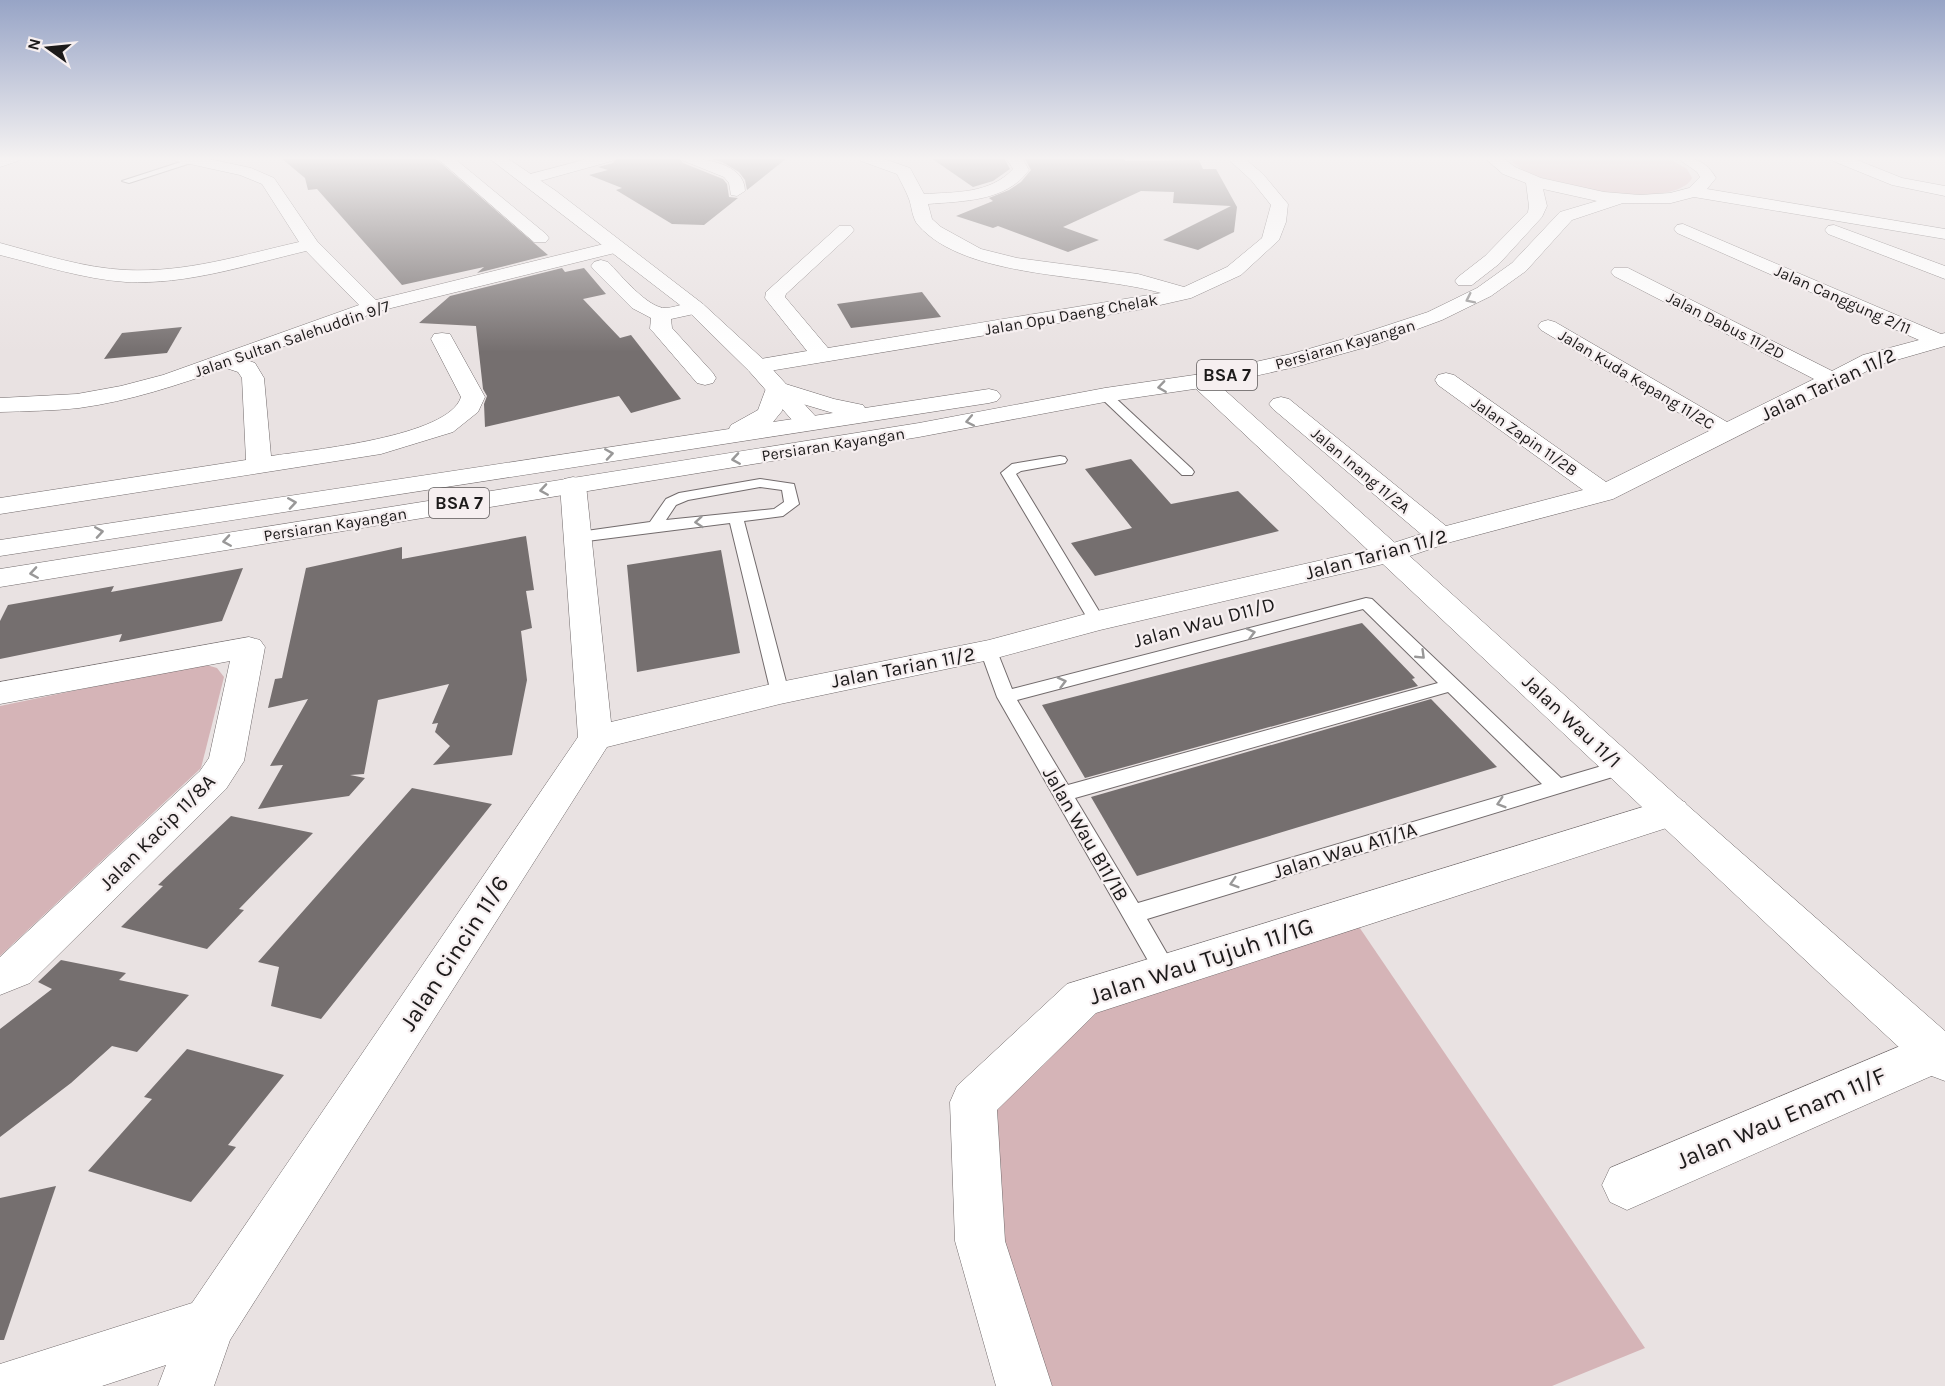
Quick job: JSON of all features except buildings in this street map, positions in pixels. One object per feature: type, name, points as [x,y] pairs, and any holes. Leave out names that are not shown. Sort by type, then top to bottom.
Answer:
[{"type":"street","points":[[295,223],[310,245],[372,307]]},
{"type":"street","points":[[523,223],[540,238]]},
{"type":"street","points":[[585,223],[696,308],[757,366],[808,423],[826,432],[839,433],[918,430]]},
{"type":"street","points":[[926,223],[935,231],[974,254],[1017,264],[1138,280],[1161,285],[1184,294]]},
{"type":"street","name":"Jalan Opu Daeng Chelak","points":[[757,366],[1138,304],[1184,294],[1234,271],[1270,240],[1277,223]]},
{"type":"street","name":"Persiaran Kayangan","points":[[0,548],[1281,350],[1350,330],[1408,308],[1458,285],[1492,260],[1527,223]]},
{"type":"street","name":"Persiaran Kayangan","points":[[0,578],[918,430],[1106,395],[1200,381],[1295,360],[1369,339],[1435,316],[1484,292],[1519,267],[1560,223]]},
{"type":"street","points":[[1878,223],[1945,234]]},
{"type":"street","name":"Jalan Canggung 2/11","points":[[1683,229],[1936,345]]},
{"type":"street","points":[[822,355],[775,298],[776,292],[845,230]]},
{"type":"street","points":[[1834,230],[1945,273]]},
{"type":"street","points":[[0,249],[102,272],[140,276],[187,272],[310,245]]},
{"type":"street","name":"Jalan Sultan Salehuddin 9/7","points":[[0,405],[77,401],[123,393],[171,380],[372,307],[616,247]]},
{"type":"street","points":[[602,266],[639,304],[661,315],[696,308]]},
{"type":"street","name":"Jalan Dabus 11/2D","points":[[1620,272],[1831,379]]},
{"type":"street","points":[[661,315],[661,329],[705,378]]},
{"type":"street","name":"Jalan Kuda Kepang 11/2C","points":[[1548,326],[1726,432]]},
{"type":"street","points":[[0,507],[381,447],[444,427],[470,407],[473,397],[442,339]]},
{"type":"street","name":"Jalan Tarian 11/2","points":[[595,738],[780,693],[989,650],[1097,621],[1392,553],[1441,537],[1604,493],[1871,360],[1936,345]]},
{"type":"street","points":[[227,360],[247,368],[253,378],[259,465]]},
{"type":"street","name":"Jalan Zapin 11/2B","points":[[1446,380],[1604,493]]},
{"type":"street","name":"Jalan Wau 11/1","points":[[1200,381],[1392,553],[1622,767],[1941,1056]]},
{"type":"street","points":[[776,388],[829,405],[884,411]]},
{"type":"street","points":[[722,437],[767,416],[775,406],[776,388]]},
{"type":"street","name":"Jalan Inang 11/2A","points":[[1281,404],[1441,537]]},
{"type":"street","points":[[573,485],[595,738]]},
{"type":"street","name":"Jalan Kacip 11/8A","points":[[0,693],[249,647],[226,761],[213,780],[15,970],[0,977]]},
{"type":"street","name":"Jalan Cincin 11/6","points":[[186,1386],[209,1325],[595,738]]},
{"type":"street","name":"Jalan Wau Tujuh 11/1G","points":[[1024,1386],[980,1241],[973,1102],[1082,998],[1672,812]]},
{"type":"street","name":"Jalan Wau Enam 11/F","points":[[1627,1185],[1941,1056]]},
{"type":"street","points":[[14,1386],[209,1325]]},
{"type":"lane","points":[[1106,395],[1188,472]]},
{"type":"lane","points":[[1060,460],[1017,467],[1008,473],[1097,621]]},
{"type":"lane","points":[[579,537],[655,526],[778,513],[792,504],[789,487],[760,483],[684,496],[671,502],[655,526]]},
{"type":"lane","points":[[736,518],[780,693]]},
{"type":"lane","name":"Jalan Wau D11/D","points":[[1006,697],[1366,603],[1557,786]]},
{"type":"lane","name":"Jalan Wau B11/1B","points":[[989,650],[1006,697],[1166,971]]},
{"type":"lane","points":[[1063,794],[1452,685]]},
{"type":"lane","name":"Jalan Wau A11/1A","points":[[1132,914],[1622,767]]},
{"type":"shaded area","points":[[203,664],[217,668],[224,677],[201,768],[0,956],[0,706]]},
{"type":"shaded area","points":[[1353,918],[1645,1348],[1552,1386],[1049,1386],[995,1210],[986,1111],[1091,1003]]}]
